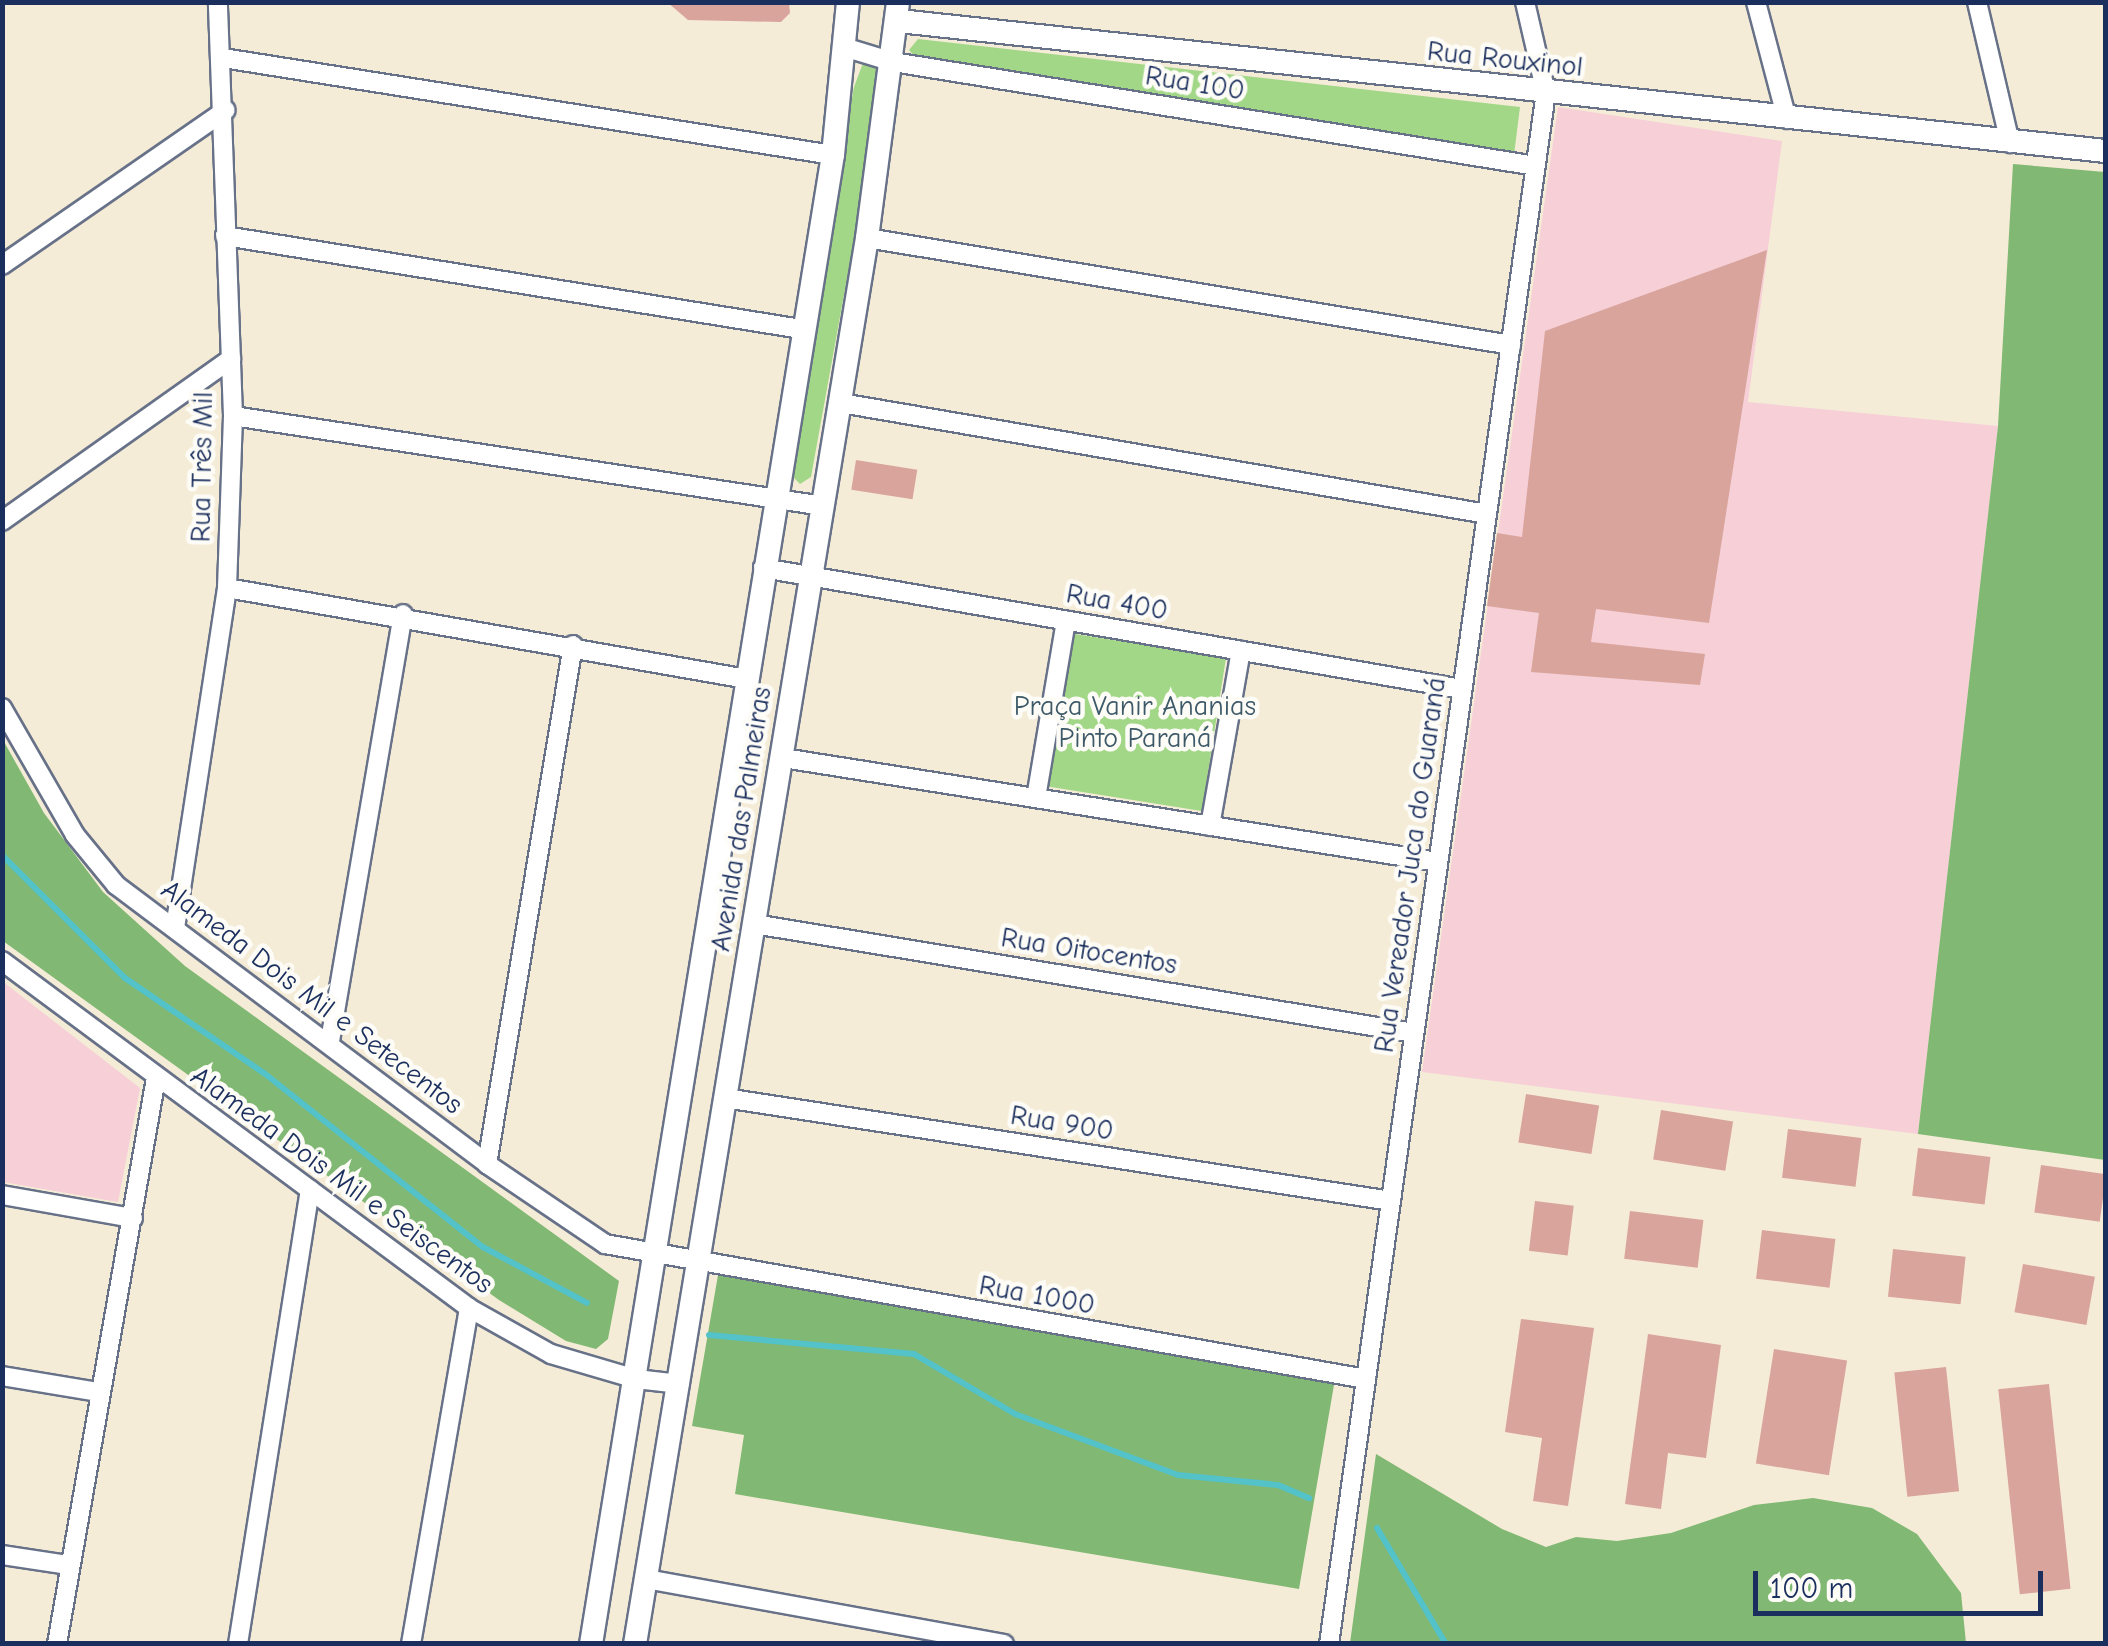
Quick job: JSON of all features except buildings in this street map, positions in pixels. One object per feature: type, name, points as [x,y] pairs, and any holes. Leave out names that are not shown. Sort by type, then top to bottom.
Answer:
[{"type":"street","name":"Rua Três Mil","points":[[175,928],[228,588],[233,416],[225,236],[226,110],[218,2]]},
{"type":"street","name":"Avenida das Palmeiras","points":[[591,1644],[801,329],[833,156],[847,48],[848,2]]},
{"type":"street","points":[[1525,2],[1546,94]]},
{"type":"street","points":[[1756,2],[1787,119]]},
{"type":"street","points":[[1976,2],[2010,143]]},
{"type":"street","name":"Avenida das Palmeiras","points":[[635,1644],[868,238],[898,12]]},
{"type":"street","name":"Rua Rouxinol","points":[[898,12],[1546,94],[2106,150]]},
{"type":"street","name":"Rua 100","points":[[847,48],[893,62],[1536,166]]},
{"type":"street","points":[[224,58],[833,156]]},
{"type":"street","name":"Rua Vereador Juca do Guaraná","points":[[1328,1644],[1546,94]]},
{"type":"street","points":[[2,265],[226,110]]},
{"type":"street","points":[[225,236],[801,329]]},
{"type":"street","points":[[868,238],[1511,345]]},
{"type":"street","points":[[2,521],[230,359]]},
{"type":"street","points":[[841,403],[1487,514]]},
{"type":"street","points":[[233,416],[823,506]]},
{"type":"street","name":"Rua 400","points":[[763,568],[1462,689]]},
{"type":"street","points":[[228,588],[403,614],[747,679]]},
{"type":"street","points":[[330,1041],[403,614]]},
{"type":"street","points":[[1036,798],[1066,621]]},
{"type":"street","points":[[487,1164],[573,645]]},
{"type":"street","points":[[1210,826],[1241,651]]},
{"type":"street","name":"Alameda Dois Mil e Setecentos","points":[[2,708],[75,835],[116,886],[330,1041],[487,1164],[605,1244],[654,1257]]},
{"type":"street","points":[[783,758],[1438,862]]},
{"type":"street","name":"Rua Oitocentos","points":[[754,924],[1414,1033]]},
{"type":"street","name":"Alameda Dois Mil e Seiscentos","points":[[2,960],[469,1308],[550,1354],[636,1379],[680,1384]]},
{"type":"street","points":[[57,1644],[98,1392],[156,1078]]},
{"type":"street","name":"Rua 900","points":[[725,1098],[1391,1202]]},
{"type":"street","points":[[238,1644],[310,1190]]},
{"type":"street","points":[[2,1195],[133,1218]]},
{"type":"street","name":"Rua 1000","points":[[654,1257],[1366,1379]]},
{"type":"street","points":[[411,1644],[469,1308]]},
{"type":"street","points":[[2,1376],[98,1392]]},
{"type":"street","points":[[2,1554],[68,1566]]},
{"type":"street","points":[[646,1579],[1004,1644]]},
{"type":"shaded area","points":[[1558,107],[1782,141],[1748,402],[1998,426],[1918,1134],[1422,1072]]},
{"type":"shaded area","points":[[2,981],[140,1088],[118,1202],[3,1182]]},
{"type":"green space","points":[[918,39],[1520,107],[1514,155],[915,57],[909,50]]},
{"type":"green space","points":[[879,59],[879,101],[811,477],[800,484],[793,477],[791,425],[854,87],[863,63]]},
{"type":"green space","points":[[2013,164],[2105,172],[2105,1160],[1918,1134],[1998,426]]},
{"type":"green space","name":"Praça Vanir Ananias Pinto Paraná","points":[[1069,633],[1226,658],[1202,811],[1045,786]]},
{"type":"green space","points":[[3,740],[44,813],[103,892],[185,966],[619,1281],[608,1339],[596,1349],[566,1341],[499,1300],[3,941]]},
{"type":"green space","points":[[718,1275],[1335,1379],[1299,1589],[735,1494],[744,1435],[692,1426]]},
{"type":"green space","points":[[1376,1454],[1502,1529],[1546,1547],[1576,1537],[1617,1541],[1671,1533],[1754,1505],[1813,1498],[1872,1508],[1917,1534],[1961,1593],[1966,1643],[1350,1643]]},
{"type":"waterway","points":[[2,855],[125,978],[264,1073],[483,1247],[587,1303]]},
{"type":"waterway","points":[[709,1335],[914,1354],[1015,1414],[1178,1475],[1278,1485],[1309,1498]]},
{"type":"waterway","points":[[1377,1528],[1446,1644]]}]
